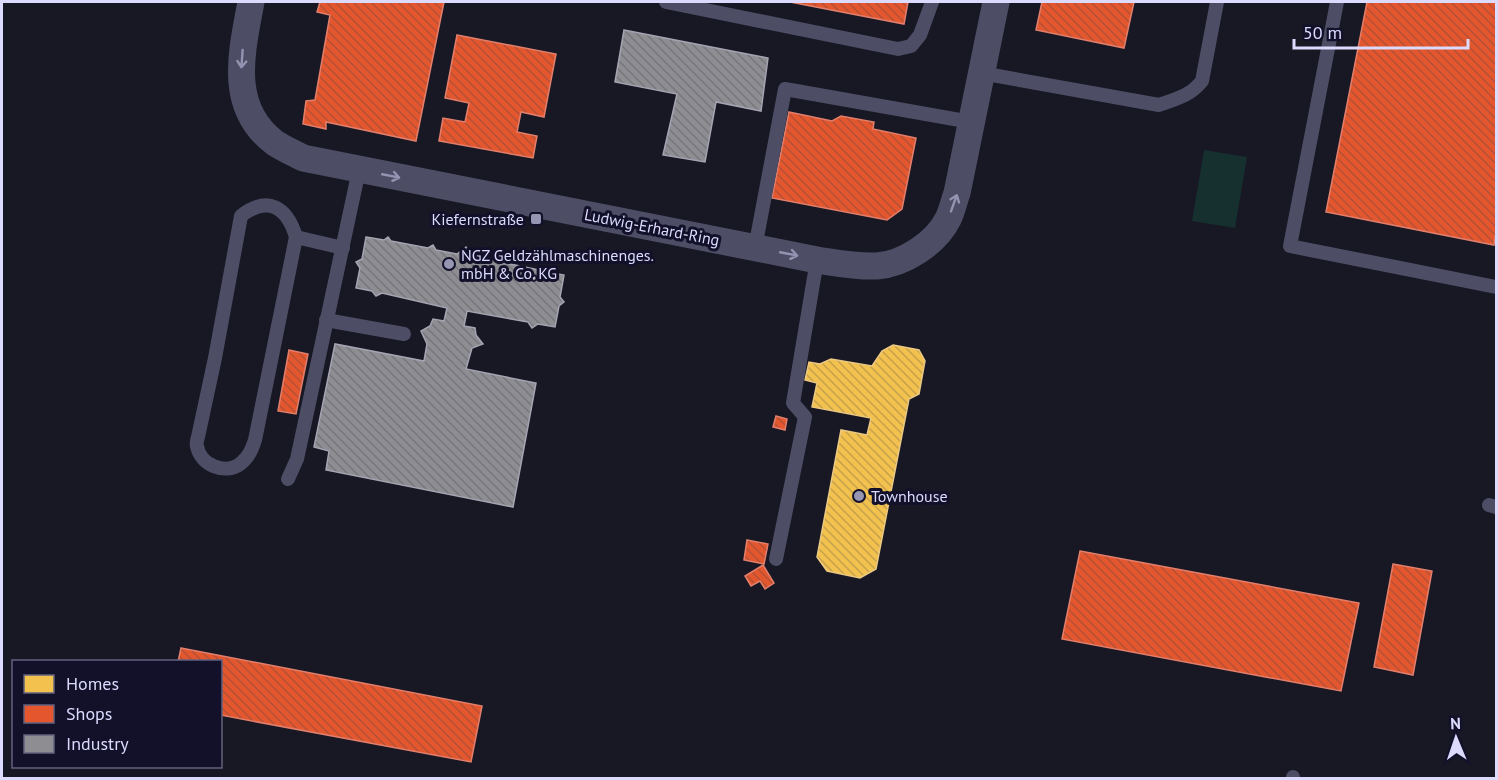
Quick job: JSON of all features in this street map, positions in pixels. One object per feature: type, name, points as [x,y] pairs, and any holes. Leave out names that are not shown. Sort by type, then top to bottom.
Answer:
[{"type":"street","name":"Ludwig-Erhard-Ring","points":[[250,2],[241,61],[242,93],[254,119],[274,142],[303,159],[853,266],[880,266],[912,255],[933,240],[947,220],[957,193],[981,73],[990,3]]},
{"type":"lane","points":[[666,2],[898,49],[911,46],[920,35],[932,2]]},
{"type":"lane","points":[[981,73],[1159,105],[1186,96],[1194,91],[1202,81],[1217,2]]},
{"type":"lane","points":[[1337,2],[1290,246],[1497,287]]},
{"type":"lane","points":[[755,248],[785,88],[971,122]]},
{"type":"lane","points":[[288,479],[297,459],[359,170]]},
{"type":"lane","points":[[268,205],[285,213],[296,237],[255,440],[250,454],[231,468],[210,465],[197,447],[198,437],[241,216],[252,208],[268,205]]},
{"type":"lane","points":[[296,237],[343,248]]},
{"type":"lane","points":[[776,559],[805,417],[793,403],[817,260]]},
{"type":"lane","points":[[326,320],[404,334]]},
{"type":"green space","points":[[1204,150],[1247,157],[1235,228],[1192,221]]},
{"type":"building: Homes","name":"Townhouse","points":[[893,345],[919,350],[925,361],[919,394],[909,399],[876,569],[860,578],[827,571],[817,557],[841,430],[867,435],[871,418],[812,407],[817,383],[805,380],[809,362],[820,364],[831,359],[872,366],[882,351]]},
{"type":"building: Shops","points":[[320,2],[444,2],[416,141],[326,122],[326,129],[303,124],[306,101],[315,100],[330,15],[317,12]]},
{"type":"building: Shops","points":[[790,2],[908,2],[904,24]]},
{"type":"building: Shops","points":[[1042,2],[1134,2],[1124,48],[1036,30]]},
{"type":"building: Shops","points":[[1367,2],[1496,2],[1496,231],[1494,245],[1326,212]]},
{"type":"building: Shops","points":[[457,35],[556,54],[544,117],[521,112],[517,132],[537,136],[533,158],[439,141],[443,118],[465,122],[469,103],[445,98]]},
{"type":"building: Shops","points":[[789,112],[832,121],[841,116],[874,122],[873,129],[916,138],[902,209],[887,220],[772,198]]},
{"type":"building: Shops","points":[[289,350],[308,354],[296,414],[278,411]]},
{"type":"building: Shops","points":[[776,416],[787,419],[785,430],[773,427]]},
{"type":"building: Shops","points":[[747,540],[768,544],[764,564],[744,560]]},
{"type":"building: Shops","points":[[1080,551],[1359,603],[1341,691],[1062,639]]},
{"type":"building: Shops","points":[[1393,564],[1432,571],[1413,675],[1374,667]]},
{"type":"building: Shops","points":[[763,565],[774,583],[765,589],[760,581],[751,586],[745,576]]},
{"type":"building: Shops","points":[[181,648],[482,706],[471,762],[222,715],[222,660],[178,660]]},
{"type":"building: Industry","points":[[624,30],[768,58],[761,111],[716,102],[705,162],[663,155],[677,94],[615,82]]},
{"type":"building: Industry","points":[[366,237],[384,240],[388,237],[391,241],[428,248],[433,245],[436,250],[457,254],[466,247],[473,257],[495,261],[499,258],[501,262],[539,270],[544,267],[547,272],[564,275],[560,297],[564,302],[559,306],[555,327],[538,324],[532,328],[528,322],[467,311],[464,326],[475,328],[476,335],[483,344],[472,348],[466,369],[536,383],[513,507],[326,470],[329,451],[314,447],[335,344],[424,361],[427,344],[421,331],[430,326],[433,319],[444,321],[447,308],[382,293],[376,296],[372,291],[356,288],[360,268],[356,262],[362,259]]},
{"type":"place","name":"Kiefernstraße","points":[[536,219]]},
{"type":"place","name":"NGZ Geldzählmaschinenges. mbH & Co. KG","points":[[449,264]]},
{"type":"place","name":"Townhouse","points":[[859,496]]}]
